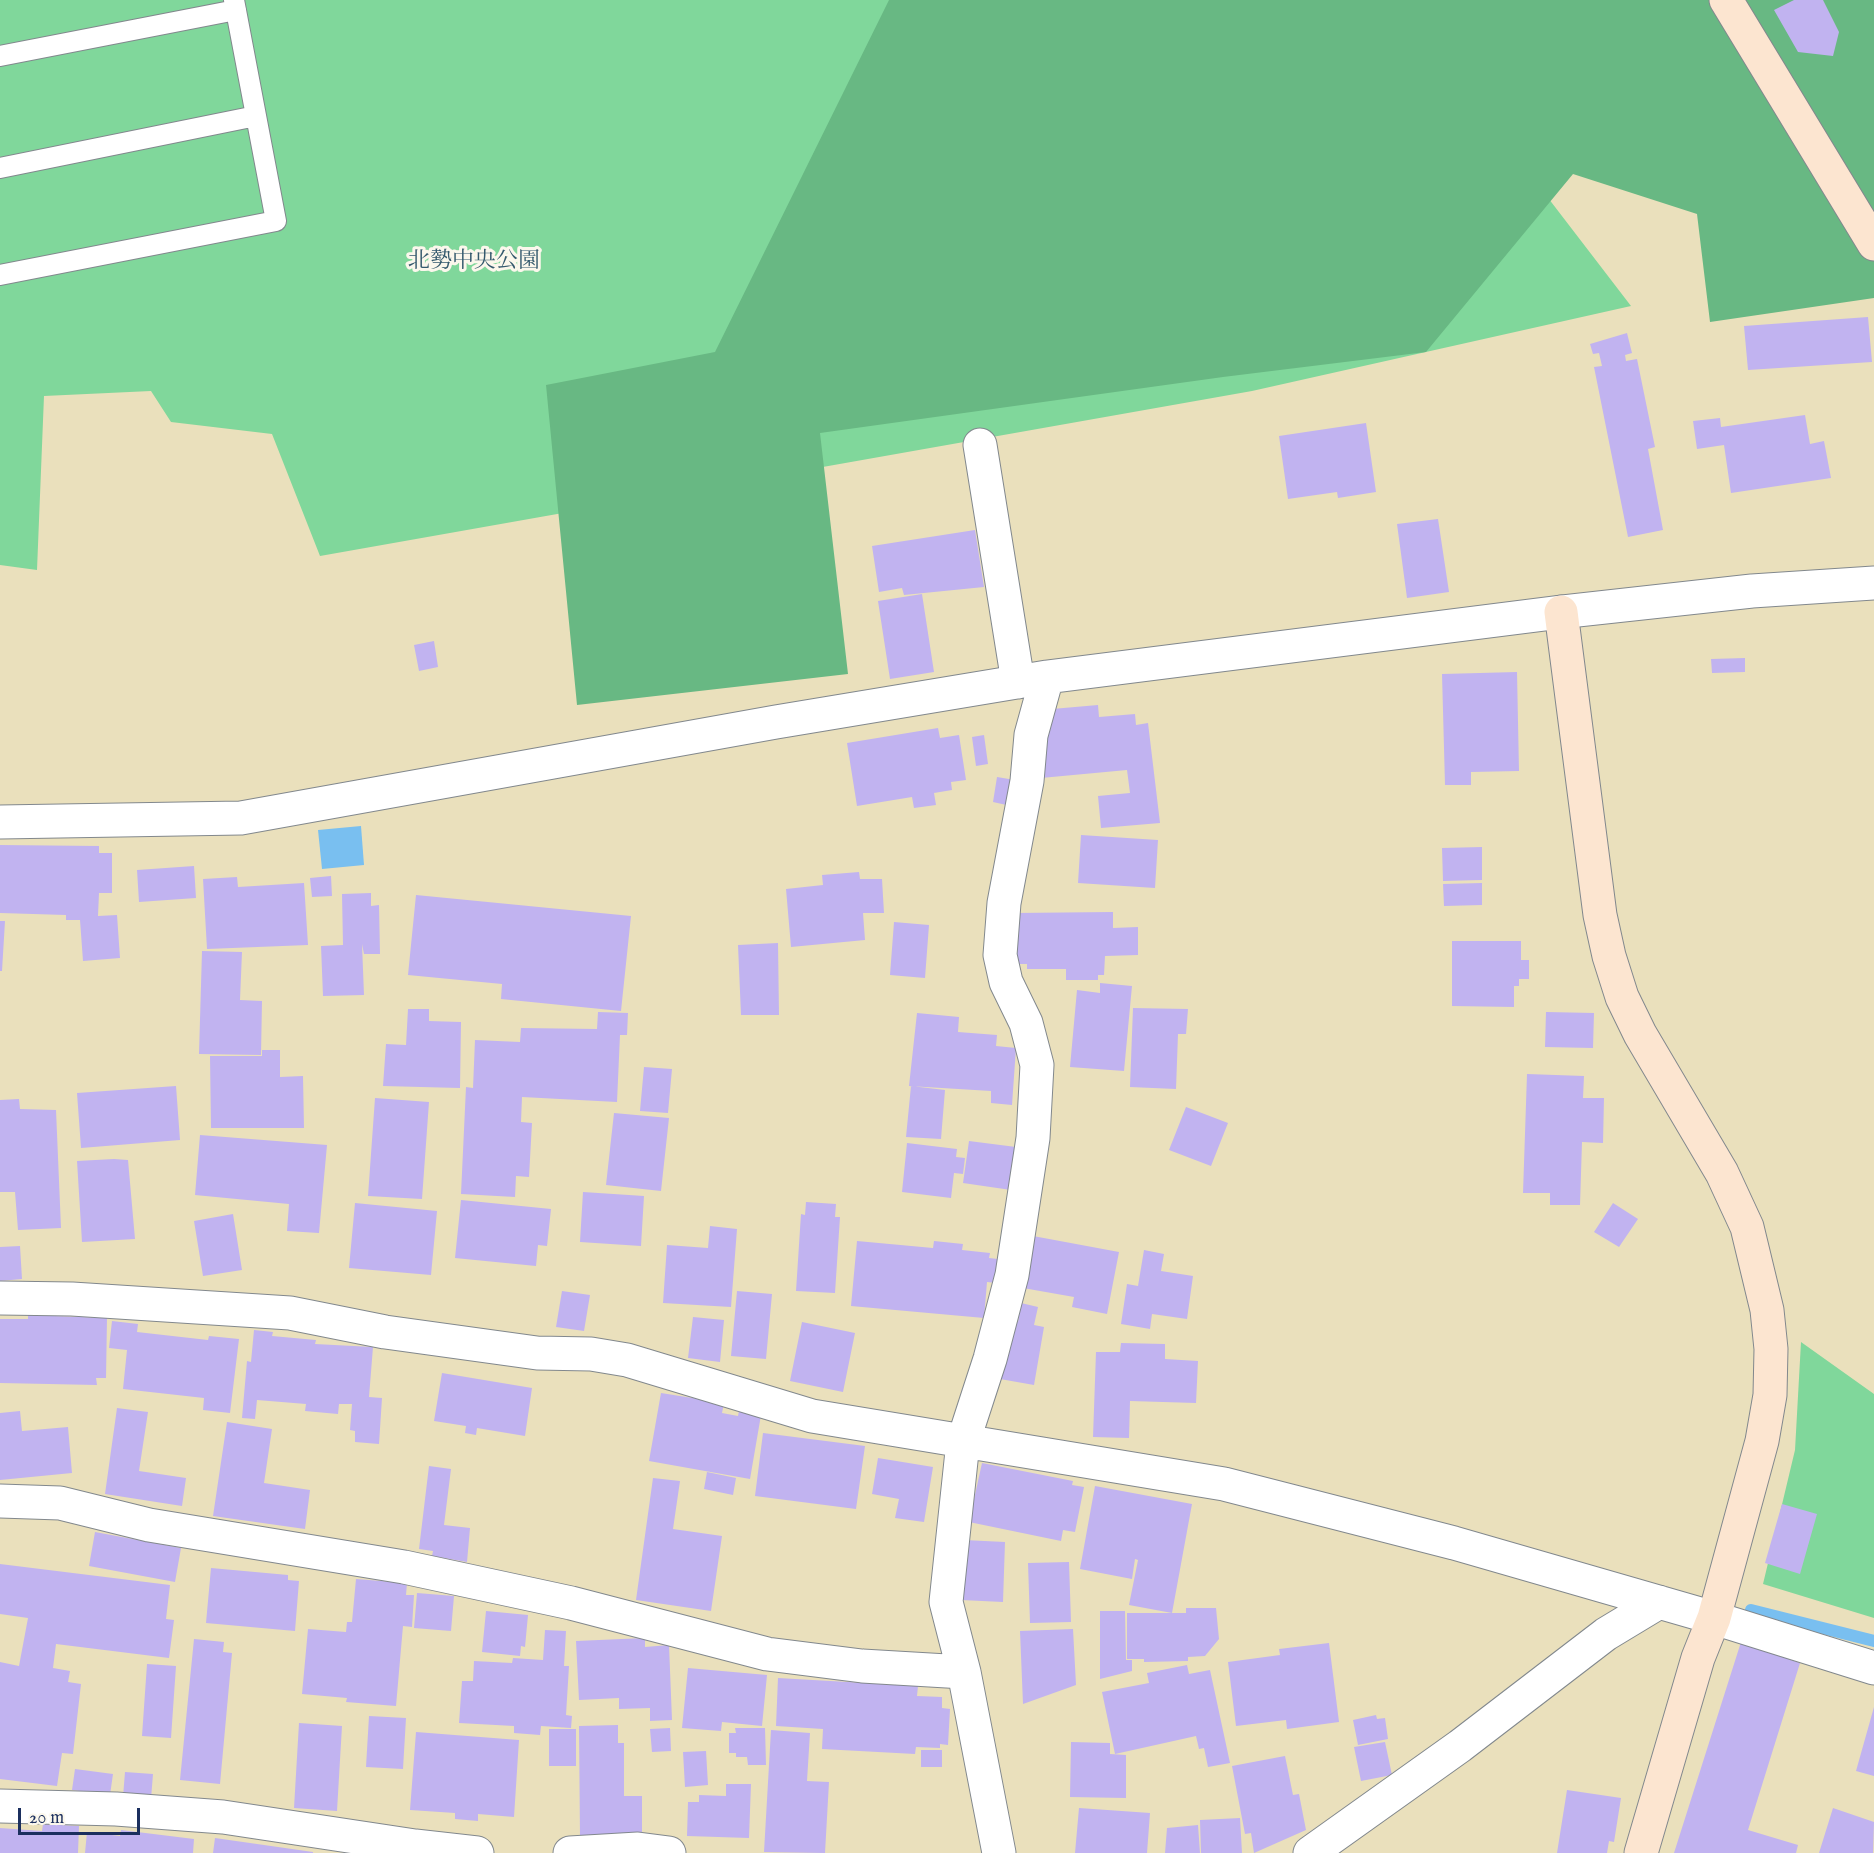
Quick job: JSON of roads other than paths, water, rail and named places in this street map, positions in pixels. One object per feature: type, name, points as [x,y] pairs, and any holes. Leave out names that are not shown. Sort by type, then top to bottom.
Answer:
[{"type":"street","points":[[1726,0],[1874,244]]},
{"type":"street","points":[[980,445],[1033,679],[1027,781],[1004,903],[1000,955],[1006,982],[1026,1023],[1037,1065],[1033,1138],[1012,1275],[990,1359],[963,1442],[946,1602],[964,1672],[999,1853]]},
{"type":"street","points":[[0,822],[241,818],[776,722],[1033,679],[1561,612],[1752,591],[1874,583]]},
{"type":"street","points":[[1561,612],[1599,904],[1609,956],[1622,996],[1640,1034],[1722,1173],[1748,1227],[1767,1310],[1770,1349],[1768,1406],[1762,1441],[1714,1618],[1698,1659],[1641,1853]]},
{"type":"street","points":[[0,1298],[72,1299],[290,1313],[385,1332],[537,1353],[591,1354],[627,1360],[812,1416],[1224,1484],[1454,1543],[1714,1618],[1874,1668]]},
{"type":"street","points":[[0,1501],[60,1503],[150,1525],[404,1567],[571,1604],[767,1654],[862,1666],[964,1672]]},
{"type":"street","points":[[1310,1853],[1460,1746],[1596,1641],[1659,1602]]},
{"type":"street","points":[[0,1806],[116,1809],[223,1817],[405,1845],[477,1853]]},
{"type":"street","points":[[570,1853],[638,1849],[669,1853]]},
{"type":"lane","points":[[0,56],[235,5],[276,221],[0,275]]},
{"type":"lane","points":[[0,168],[256,116]]},
{"type":"water","points":[[361,826],[364,865],[322,869],[318,830]]},
{"type":"waterway","points":[[1751,1610],[1874,1641]]},
{"type":"park label","name":"北勢中央公園","points":[[474,262]]}]
